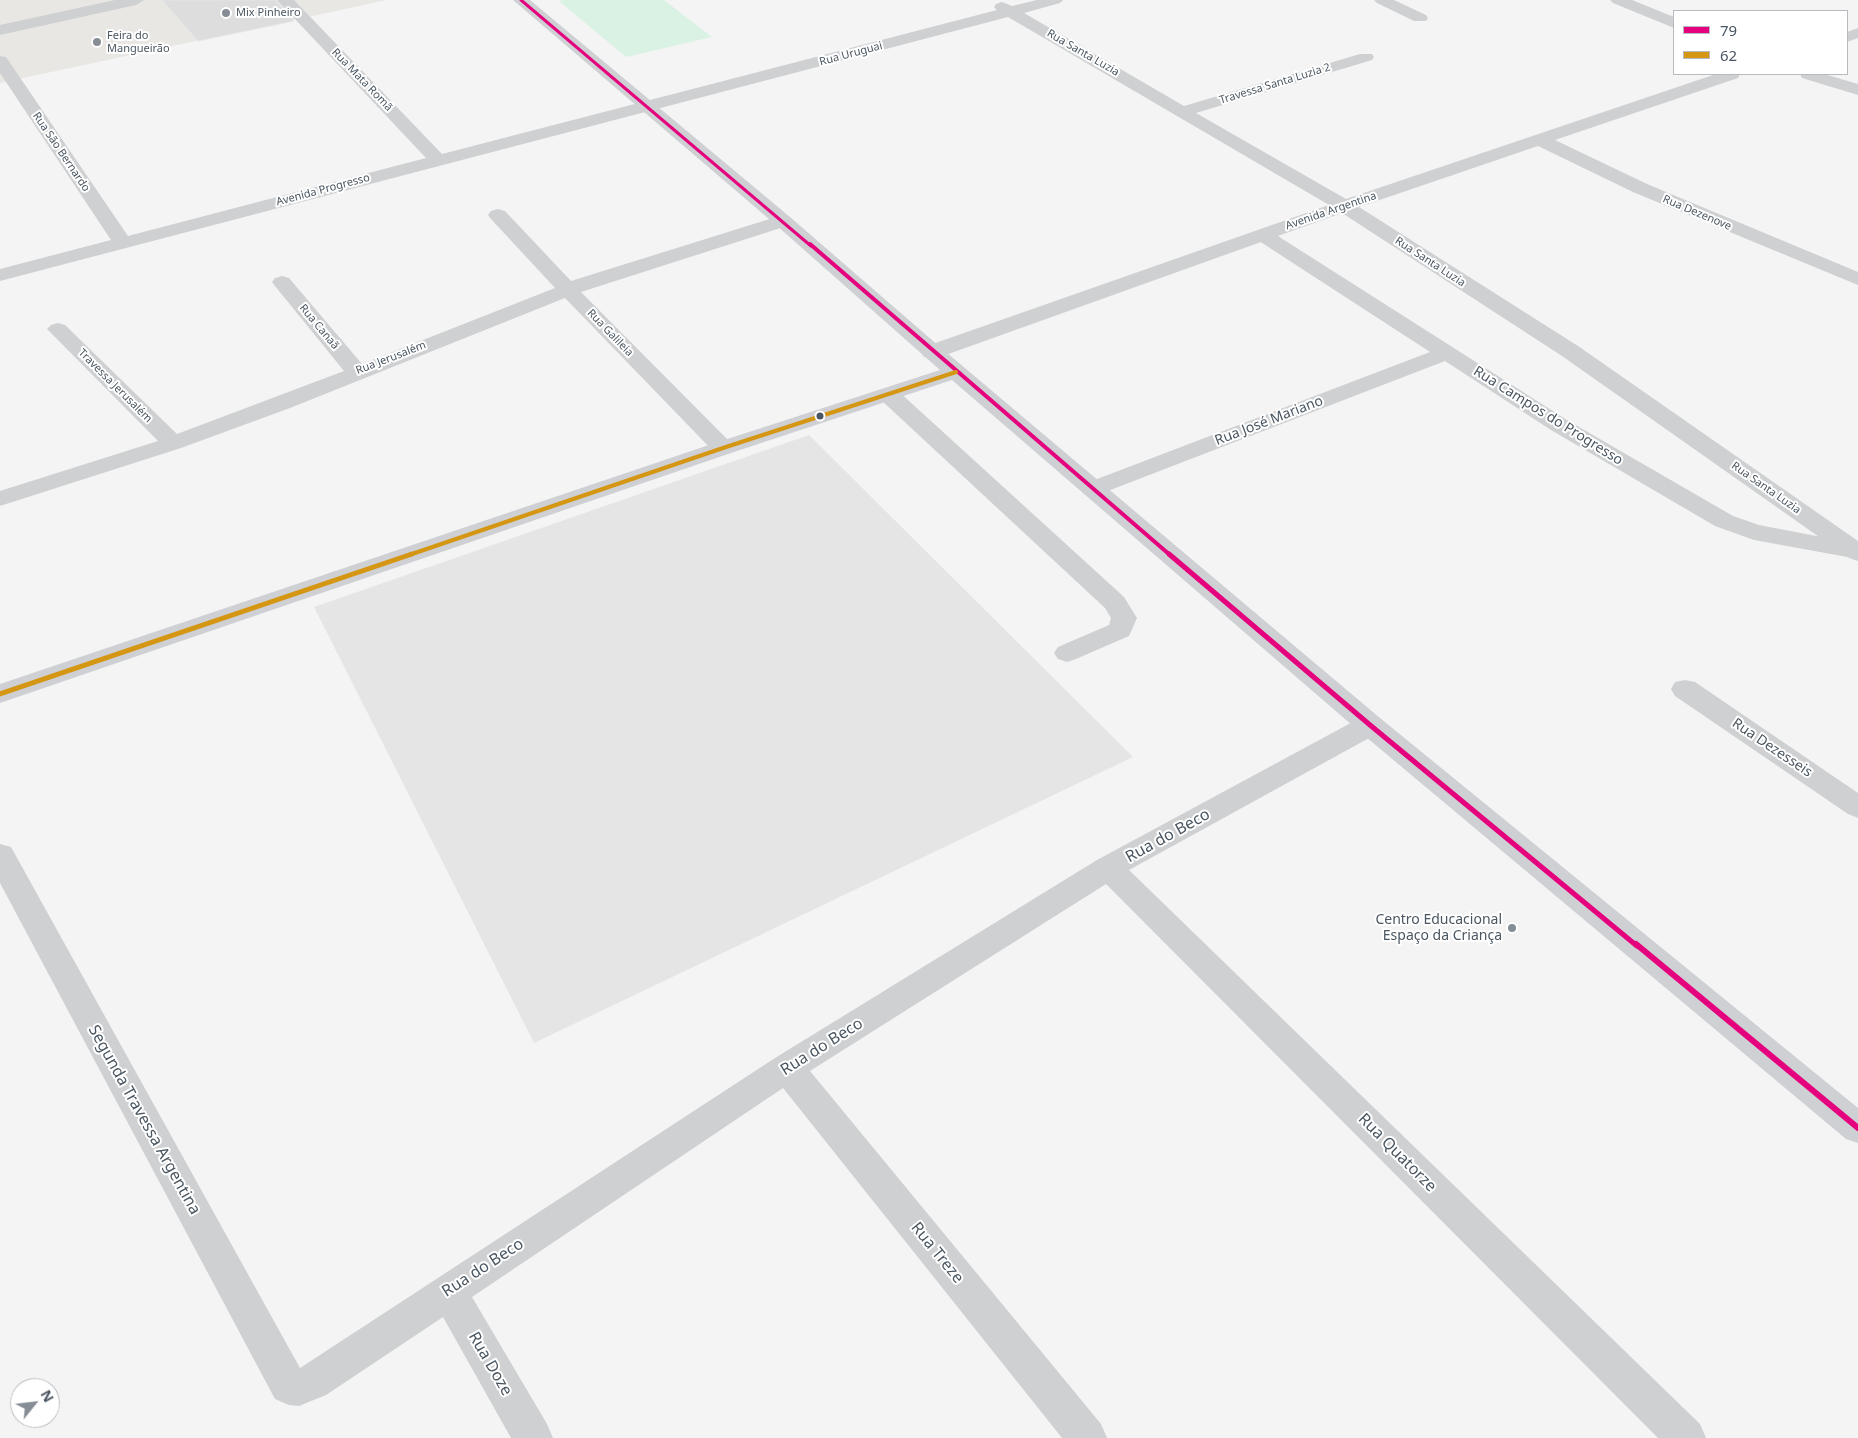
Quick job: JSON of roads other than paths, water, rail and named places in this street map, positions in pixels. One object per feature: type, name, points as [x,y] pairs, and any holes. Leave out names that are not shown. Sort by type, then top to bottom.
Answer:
[{"type":"street","points":[[0,30],[136,0]]},
{"type":"street","name":"Rua Mata Romã","points":[[285,0],[438,160]]},
{"type":"street","points":[[521,0],[783,221],[932,352],[1370,725],[1858,1128]]},
{"type":"street","name":"Rua Santa Luzia","points":[[990,0],[1184,111],[1344,206],[1570,351],[1856,552]]},
{"type":"street","name":"Rua Uruguai","points":[[646,107],[1055,0]]},
{"type":"street","points":[[1382,0],[1420,18]]},
{"type":"street","points":[[1618,0],[1673,23]]},
{"type":"street","name":"Travessa Santa Luzia 2","points":[[1184,111],[1366,57]]},
{"type":"street","name":"Rua São Bernardo","points":[[0,61],[122,242]]},
{"type":"street","name":"Avenida Argentina","points":[[932,352],[1344,206],[1729,75]]},
{"type":"street","points":[[1811,75],[1858,90]]},
{"type":"street","name":"Avenida Progresso","points":[[0,275],[646,107]]},
{"type":"street","name":"Rua Dezenove","points":[[1540,140],[1640,188],[1858,279]]},
{"type":"street","name":"Rua Galileia","points":[[498,215],[568,290],[723,448]]},
{"type":"street","name":"Rua Jerusalém","points":[[0,499],[172,443],[282,403],[568,290],[783,221]]},
{"type":"street","name":"Rua Campos do Progresso","points":[[1263,235],[1559,425],[1724,522],[1754,532],[1856,552]]},
{"type":"street","name":"Rua Canaã","points":[[282,282],[357,372]]},
{"type":"street","name":"Travessa Jerusalém","points":[[58,329],[172,443]]},
{"type":"street","name":"Rua José Mariano","points":[[1092,488],[1447,353]]},
{"type":"street","points":[[0,694],[723,448],[956,372]]},
{"type":"street","points":[[889,394],[1115,603],[1124,618],[1120,630],[1066,653]]},
{"type":"street","name":"Rua Dezesseis","points":[[1685,689],[1858,807]]},
{"type":"street","name":"Rua do Beco","points":[[289,1386],[299,1387],[312,1382],[448,1290],[787,1068],[1108,868],[1370,725]]},
{"type":"street","name":"Segunda Travessa Argentina","points":[[0,855],[289,1386]]},
{"type":"street","name":"Rua Quatorze","points":[[1108,868],[1686,1438]]},
{"type":"street","name":"Rua Treze","points":[[787,1068],[1087,1438]]},
{"type":"street","name":"Rua Doze","points":[[448,1290],[533,1438]]},
{"type":"place","name":"Mix Pinheiro","points":[[226,13]]},
{"type":"place","name":"Feira do Mangueirão","points":[[97,42]]},
{"type":"place","name":"Centro Educacional Espaço da Criança","points":[[1512,928]]}]
